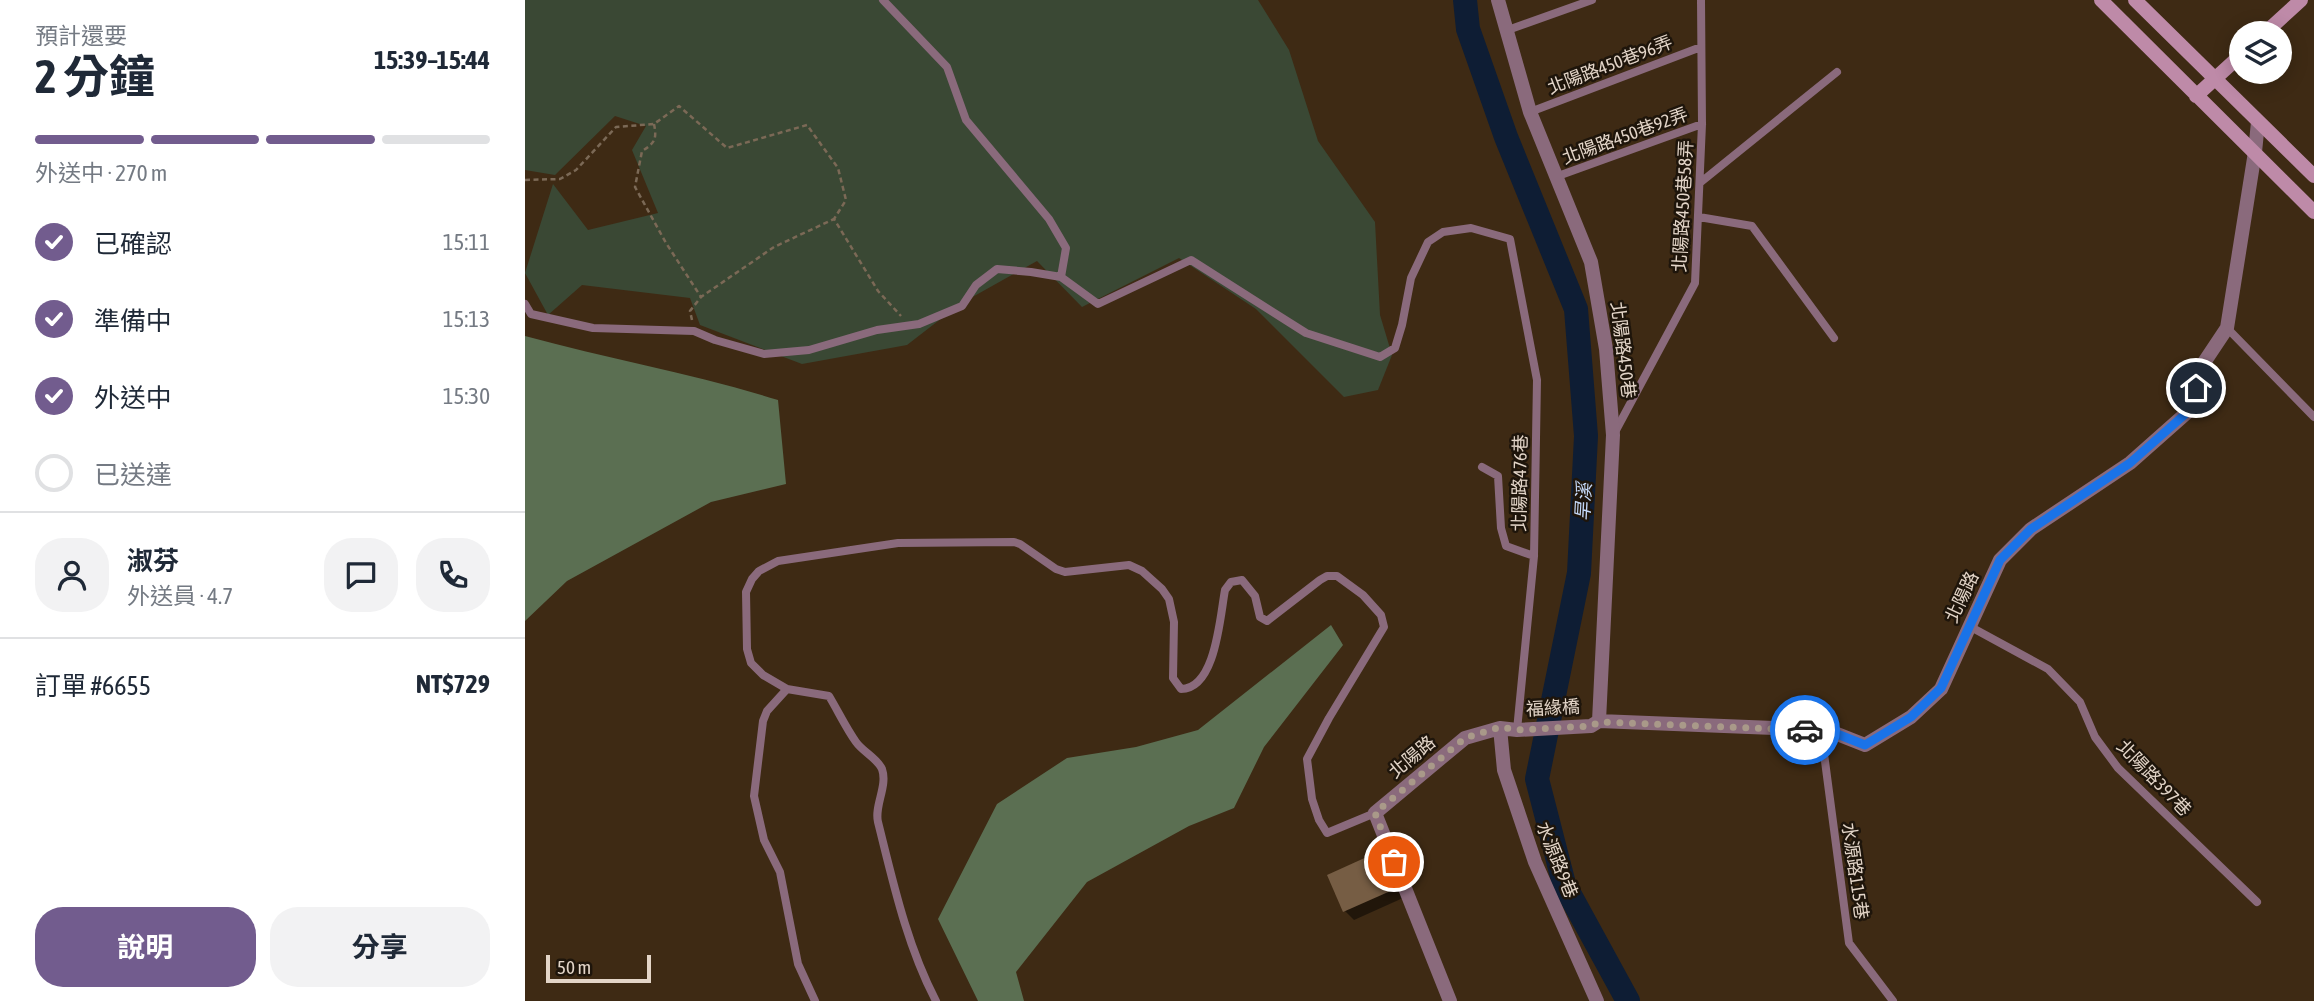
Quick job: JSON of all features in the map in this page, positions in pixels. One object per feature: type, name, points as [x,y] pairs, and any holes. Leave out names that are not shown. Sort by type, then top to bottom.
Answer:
[{"type":"street","name":"北陽路450巷","points":[[1498,0],[1530,112],[1591,262],[1606,349],[1613,435],[1595,724]]},
{"type":"street","points":[[2101,0],[2314,212]]},
{"type":"street","points":[[2135,0],[2314,177]]},
{"type":"street","points":[[2278,21],[2301,0]]},
{"type":"street","points":[[2196,96],[2229,66]]},
{"type":"street","name":"北陽路","points":[[1595,724],[1827,730],[1865,745],[1911,717],[1941,688],[2000,560],[2031,529],[2130,463],[2191,409],[2201,367],[2227,328],[2258,122]]},
{"type":"street","name":"福緣橋","points":[[1517,730],[1595,724]]},
{"type":"street","name":"北陽路","points":[[1375,813],[1465,738],[1500,727],[1517,730]]},
{"type":"street","name":"水源路9巷","points":[[1500,727],[1504,770],[1535,862],[1597,1001]]},
{"type":"street","points":[[1375,813],[1450,1001]]},
{"type":"lane","points":[[525,304],[531,314],[593,328],[694,331],[764,354],[809,350],[877,330],[919,324],[962,306],[976,285],[997,269],[1061,277],[1066,248],[1049,219],[966,120],[947,67],[883,0]]},
{"type":"lane","points":[[1505,31],[1592,0]]},
{"type":"lane","name":"北陽路450巷58弄","points":[[1613,435],[1695,283],[1701,182],[1702,0]]},
{"type":"lane","name":"北陽路450巷96弄","points":[[1530,112],[1702,47]]},
{"type":"lane","points":[[1701,182],[1837,72]]},
{"type":"lane","name":"北陽路450巷92弄","points":[[1558,176],[1702,124]]},
{"type":"lane","points":[[1699,217],[1752,226],[1834,338]]},
{"type":"lane","name":"北陽路476巷","points":[[1061,277],[1098,304],[1191,260],[1307,333],[1380,357],[1395,348],[1411,278],[1428,242],[1443,232],[1471,228],[1510,239],[1537,380],[1534,556],[1517,730]]},
{"type":"lane","points":[[2227,328],[2314,417]]},
{"type":"lane","points":[[1482,467],[1498,476],[1501,528],[1506,546],[1534,556]]},
{"type":"lane","points":[[936,1001],[909,936],[877,819],[883,773],[880,765],[856,743],[829,696],[786,689],[751,663],[747,649],[748,586],[759,571],[778,561],[898,543],[1014,542],[1065,572],[1129,565],[1142,571],[1169,599],[1174,622],[1174,678],[1181,689],[1187,689],[1200,680],[1211,666],[1226,590],[1231,582],[1242,580],[1255,596],[1260,617],[1267,621],[1320,580],[1327,576],[1337,576],[1363,595],[1381,615],[1384,627],[1307,759],[1312,799],[1327,833],[1375,813]]},
{"type":"lane","name":"北陽路397巷","points":[[1969,626],[2048,669],[2080,702],[2095,737],[2118,768],[2257,902]]},
{"type":"lane","points":[[786,689],[767,711],[763,720],[754,796],[764,840],[780,872],[798,964],[815,1001]]},
{"type":"lane","name":"水源路115巷","points":[[1821,731],[1849,943],[1893,1001]]},
{"type":"path","points":[[525,180],[560,179],[576,170],[616,127],[654,124],[679,106],[727,148],[807,125],[838,168],[846,200],[834,219],[774,247],[701,297],[690,311],[694,331]]},
{"type":"path","points":[[654,124],[657,137],[653,144],[642,151],[635,187],[666,243],[701,297]]},
{"type":"path","points":[[834,219],[878,291],[909,325]]},
{"type":"green space","points":[[525,0],[1258,0],[1289,50],[1318,141],[1375,222],[1380,315],[1392,355],[1378,390],[1344,397],[1256,309],[1179,258],[1082,307],[1037,261],[960,304],[907,345],[802,364],[700,325],[690,298],[582,285],[548,315],[525,273],[553,184],[588,230],[658,213],[632,150],[646,126],[615,116],[555,175],[525,170]]},
{"type":"green space","points":[[525,336],[778,400],[786,484],[711,502],[567,581],[525,621]]},
{"type":"green space","points":[[1331,625],[1343,645],[1264,747],[1234,808],[1189,826],[1087,882],[1016,972],[1024,1001],[978,1001],[938,919],[997,804],[1067,758],[1136,747],[1198,730]]},
{"type":"building","points":[[1380,851],[1395,889],[1343,912],[1327,875]]},
{"type":"waterway","name":"旱溪","points":[[1465,0],[1468,29],[1506,137],[1576,309],[1586,436],[1579,573],[1537,779],[1564,884],[1628,1001]]},
{"type":"way so far","points":[[1394,862],[1375,813],[1465,738],[1500,727],[1517,730],[1591,726],[1599,722],[1805,730]]},
{"type":"route","points":[[1805,730],[1827,730],[1865,745],[1911,717],[1941,688],[2000,560],[2031,529],[2130,463],[2191,409],[2196,388]]}]
